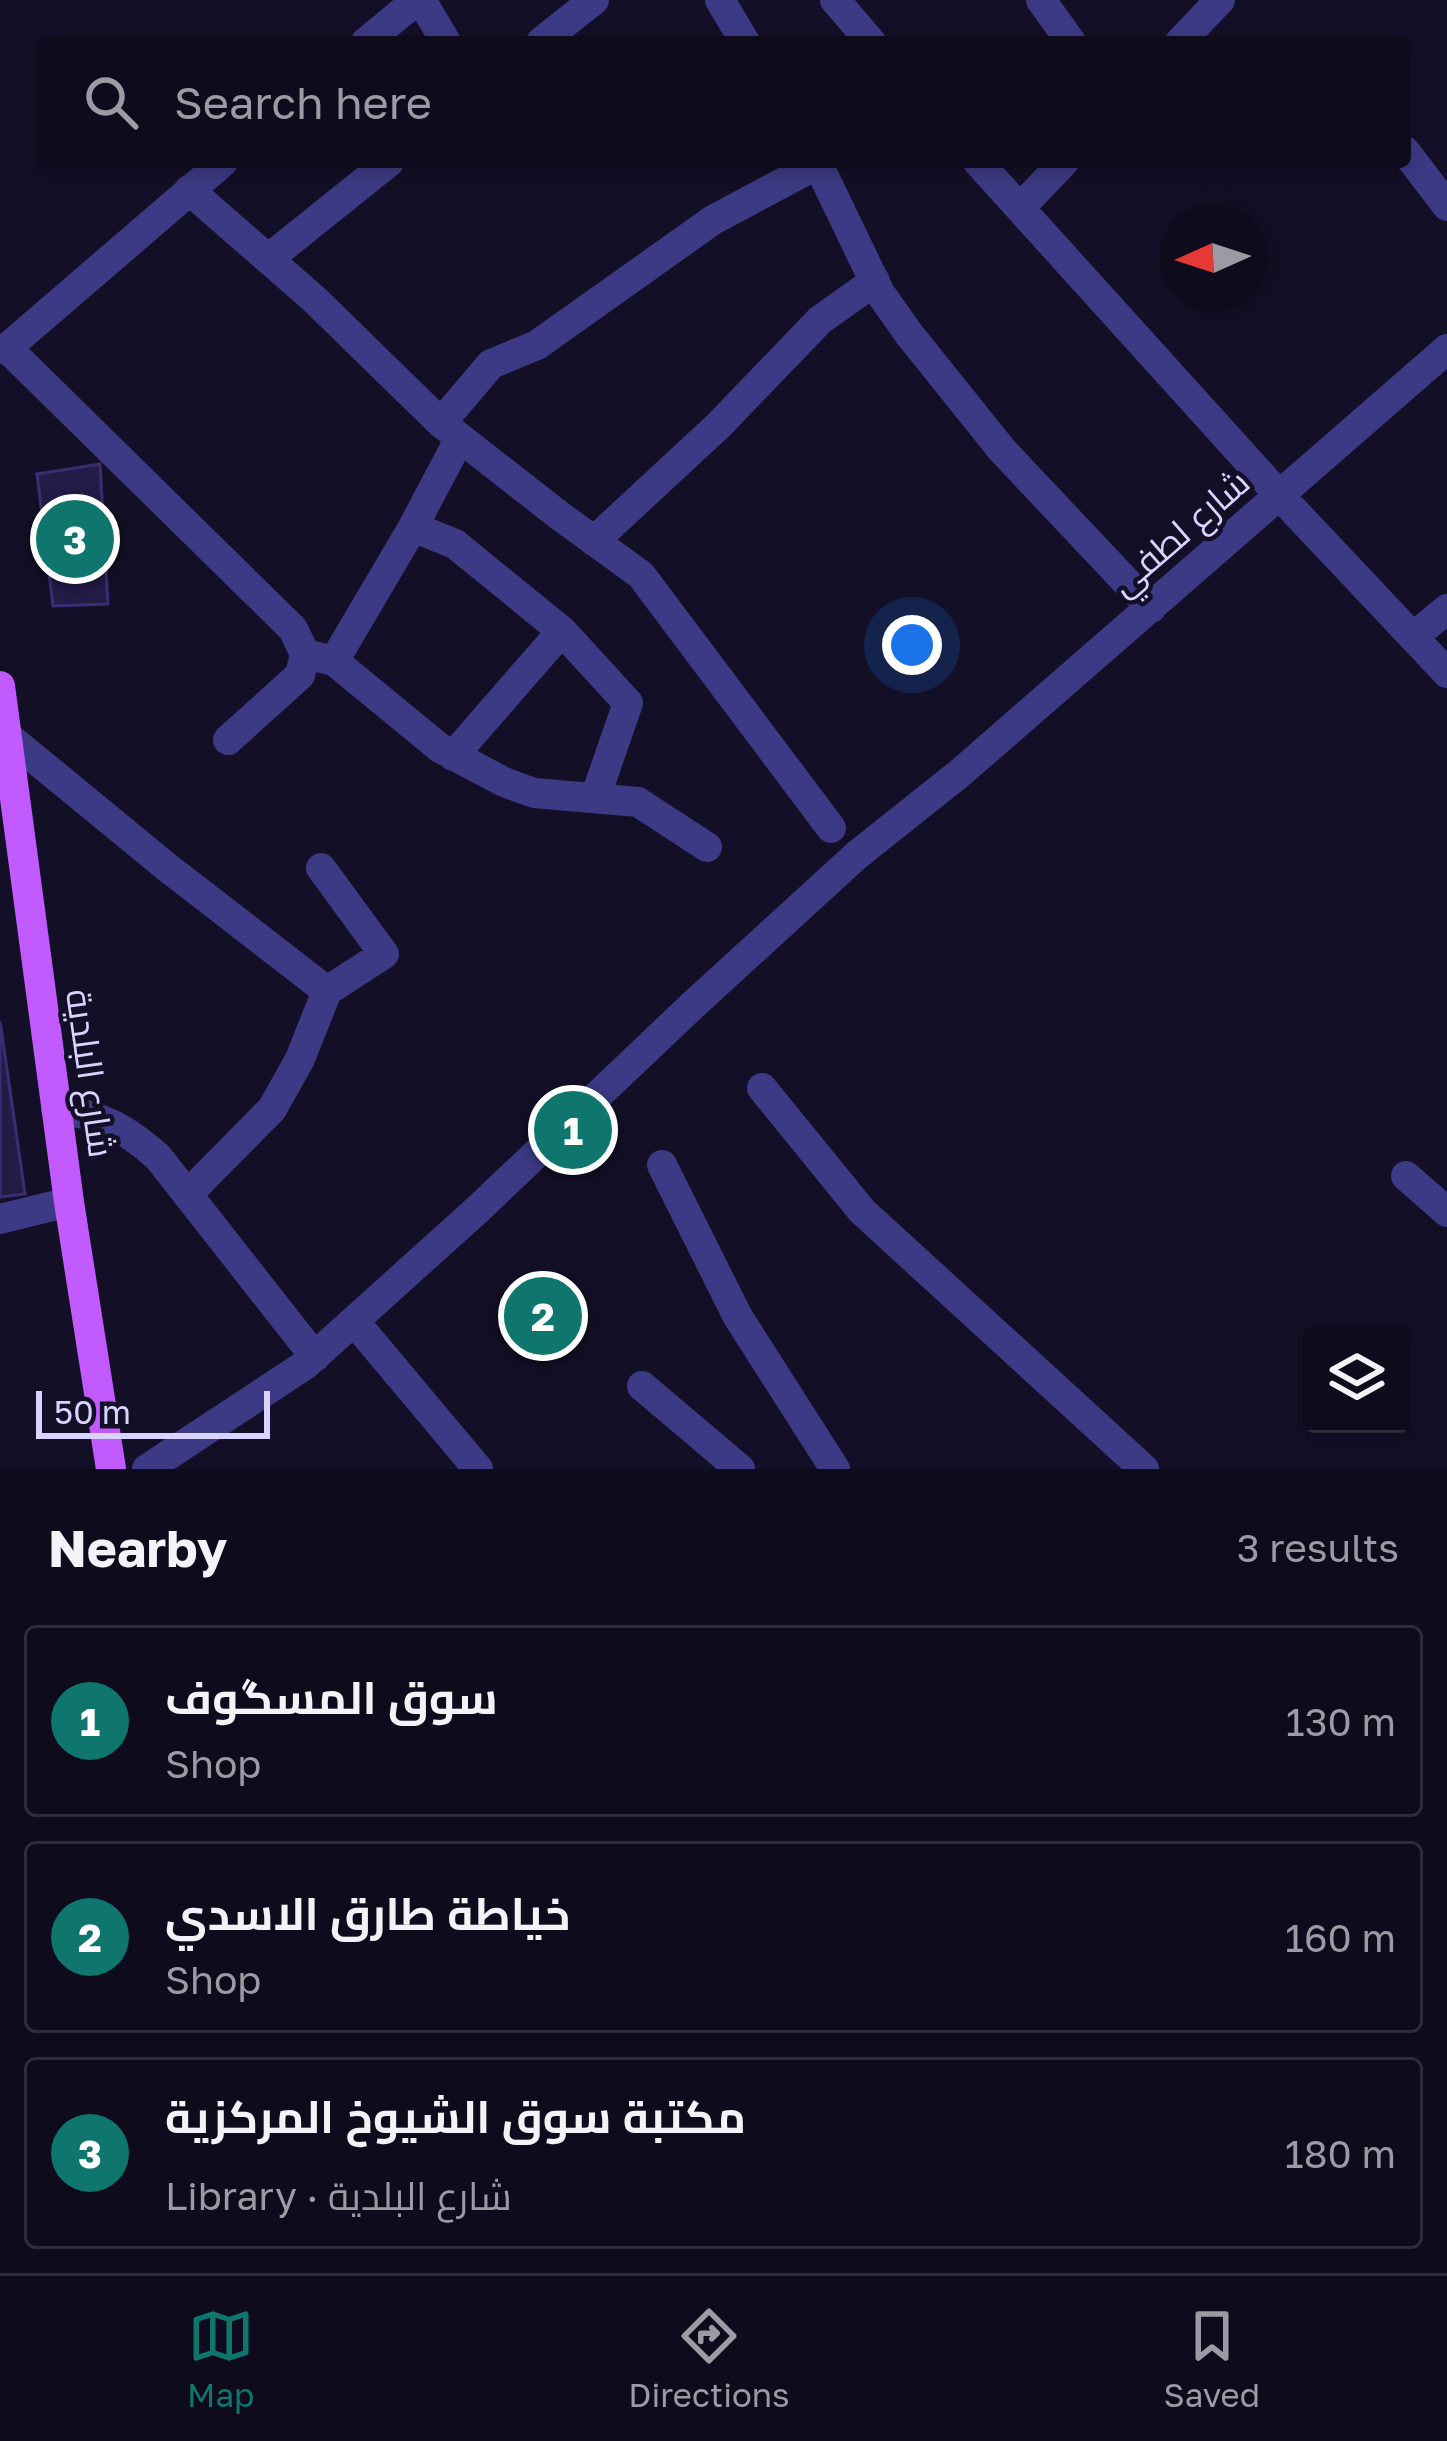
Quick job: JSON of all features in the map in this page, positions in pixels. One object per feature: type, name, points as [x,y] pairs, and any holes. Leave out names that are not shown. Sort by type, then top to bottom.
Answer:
[{"type":"main road","name":"شارع البلدية","points":[[0,686],[69,1202],[111,1469]]},
{"type":"street","points":[[374,36],[419,0],[442,36]]},
{"type":"street","points":[[549,36],[594,0]]},
{"type":"street","points":[[720,0],[741,36]]},
{"type":"street","points":[[835,0],[866,36]]},
{"type":"street","points":[[1041,0],[1067,36]]},
{"type":"street","points":[[1186,36],[1220,0]]},
{"type":"street","points":[[1411,159],[1447,206]]},
{"type":"street","points":[[216,168],[3,348],[319,657],[440,748],[534,793],[638,802],[706,847]]},
{"type":"street","points":[[268,259],[382,168]]},
{"type":"street","points":[[228,740],[319,657],[413,527],[451,431],[491,364],[537,345],[713,220],[809,168]]},
{"type":"street","points":[[820,168],[874,280],[909,334],[1002,450],[1151,608]]},
{"type":"street","points":[[983,168],[1447,674]]},
{"type":"street","points":[[1020,208],[1058,168]]},
{"type":"street","points":[[189,190],[314,299],[451,431],[641,575],[831,828]]},
{"type":"street","points":[[594,541],[719,425],[820,320],[874,280]]},
{"type":"street","name":"شارع لطفي","points":[[147,1469],[185,1459],[315,1357],[841,869],[960,773],[1447,349]]},
{"type":"street","points":[[413,527],[455,544],[562,632],[628,703],[595,798]]},
{"type":"street","points":[[1413,638],[1447,609]]},
{"type":"street","points":[[453,755],[562,632]]},
{"type":"street","points":[[7,735],[327,991]]},
{"type":"street","points":[[188,1194],[272,1109],[300,1059],[327,991],[384,954],[321,868]]},
{"type":"street","points":[[762,1088],[862,1211],[1144,1469]]},
{"type":"street","points":[[56,1109],[92,1114],[130,1132],[158,1157],[315,1357]]},
{"type":"street","points":[[662,1165],[738,1317],[835,1469]]},
{"type":"street","points":[[1406,1176],[1447,1212]]},
{"type":"street","points":[[0,1219],[69,1202]]},
{"type":"street","points":[[354,1321],[478,1469]]},
{"type":"street","points":[[642,1386],[740,1469]]},
{"type":"building","points":[[100,464],[108,604],[53,606],[37,474]]},
{"type":"building","points":[[0,1021],[25,1194],[0,1197]]},
{"type":"place","name":"مكتبة سوق الشيوخ المركزية","points":[[75,539]]},
{"type":"place","name":"سوق المسگوف","points":[[573,1130]]},
{"type":"place","name":"خياطة طارق الاسدي","points":[[543,1316]]}]
